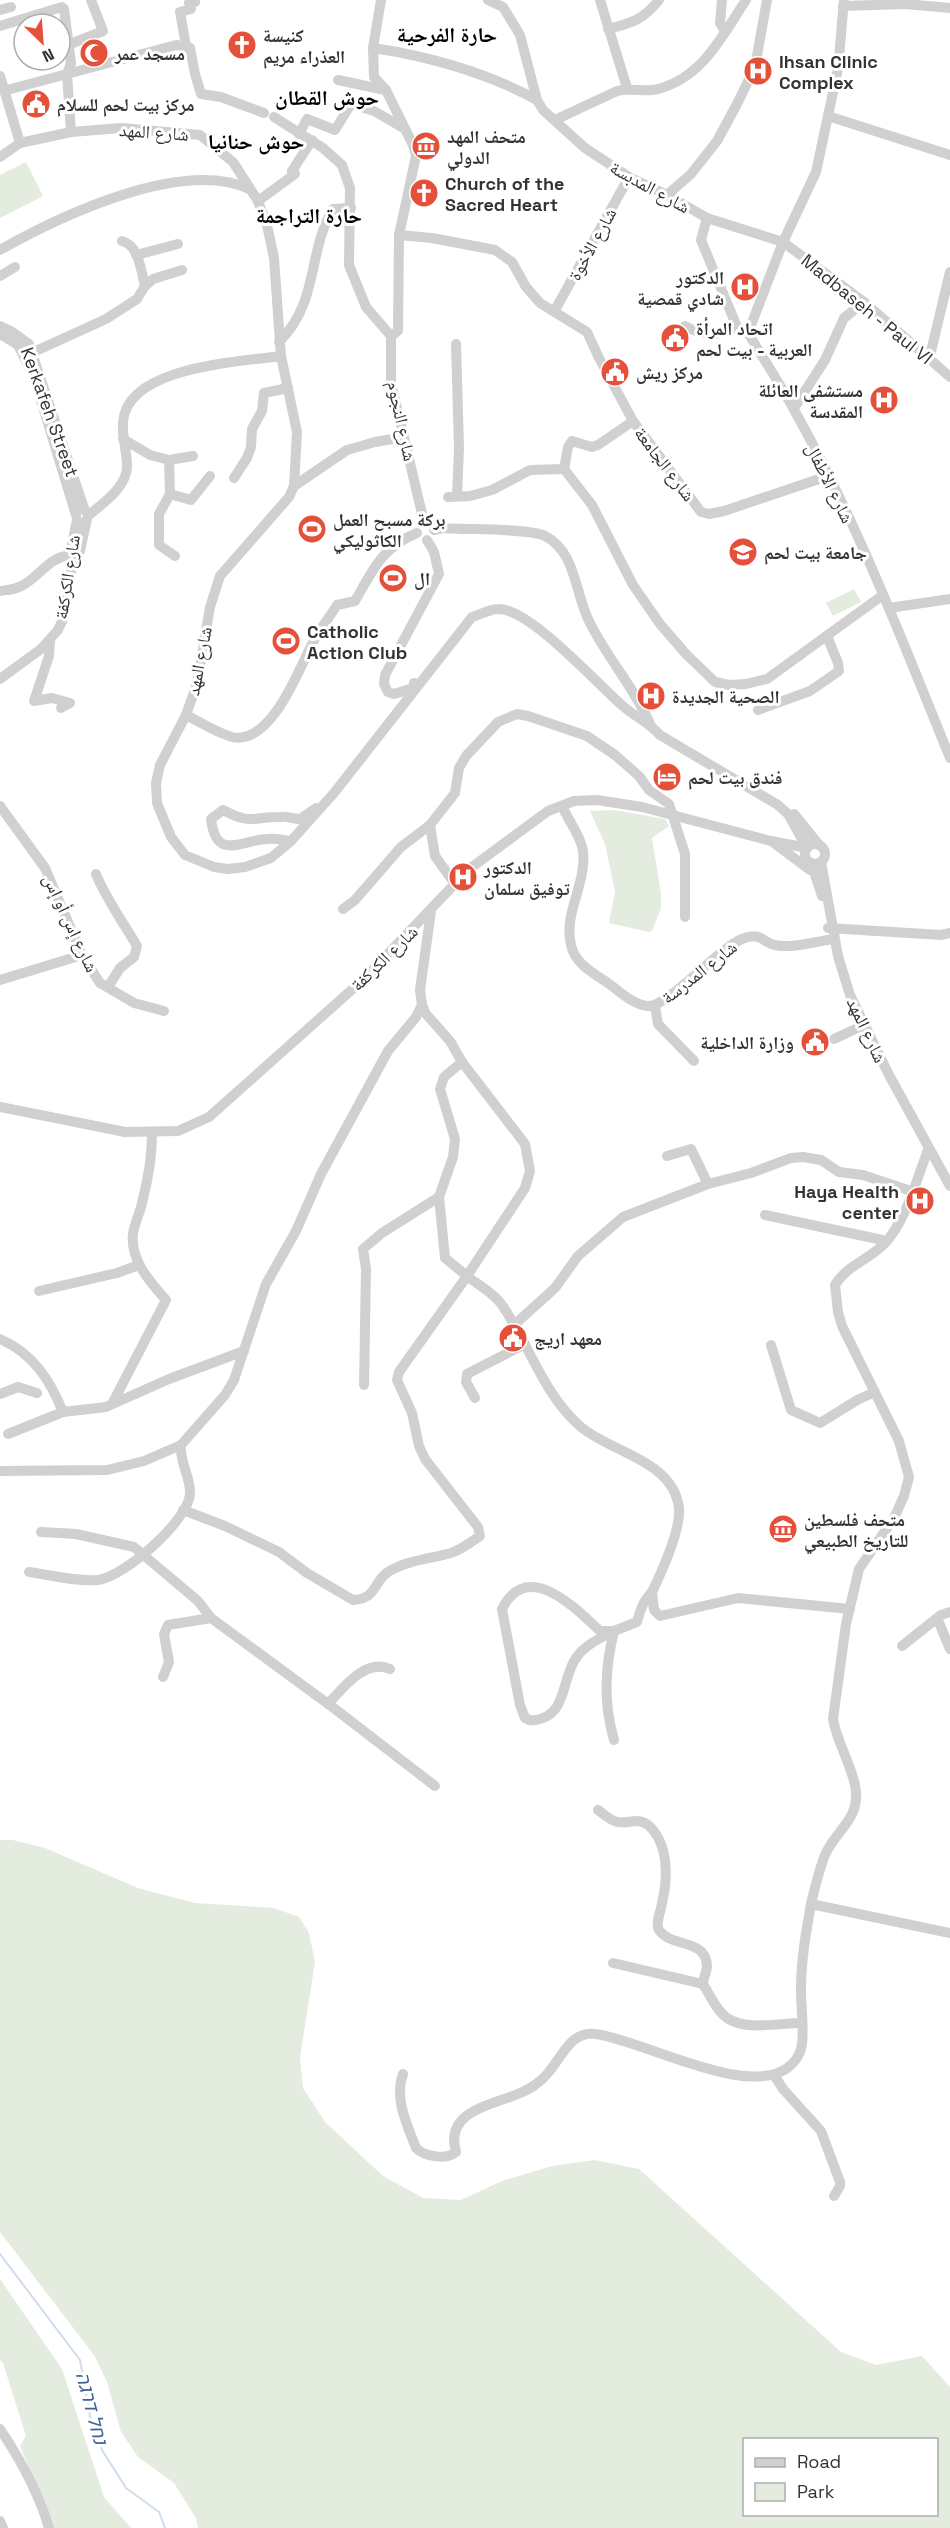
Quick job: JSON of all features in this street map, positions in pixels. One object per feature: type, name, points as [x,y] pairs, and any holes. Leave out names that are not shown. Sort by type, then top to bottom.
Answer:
[{"type":"street","points":[[72,43],[104,31],[92,0]]},
{"type":"street","points":[[195,0],[189,3],[192,9],[180,12],[201,94],[221,97],[269,115],[312,140],[342,165],[350,188],[348,265],[366,307],[392,336]]},
{"type":"street","name":"شارع النجوم","points":[[381,0],[373,48],[374,77],[386,90],[416,156],[399,235],[398,331],[392,336],[391,383],[424,522]]},
{"type":"street","points":[[488,0],[502,7],[520,35],[537,100]]},
{"type":"street","points":[[600,0],[627,88]]},
{"type":"street","points":[[609,29],[629,24],[648,14],[659,0]]},
{"type":"street","points":[[722,0],[720,23],[725,31]]},
{"type":"street","points":[[555,120],[627,88],[656,90],[682,81],[705,62],[746,0]]},
{"type":"street","points":[[667,195],[691,174],[717,141],[754,67],[767,0]]},
{"type":"street","points":[[748,333],[783,242],[816,172],[838,69],[843,3],[905,2],[950,8]]},
{"type":"street","points":[[46,12],[62,7],[64,12]]},
{"type":"street","points":[[4,89],[176,45],[188,47]]},
{"type":"street","points":[[373,48],[401,52],[495,78],[537,100]]},
{"type":"street","points":[[68,74],[71,132]]},
{"type":"street","points":[[0,76],[20,143],[0,157]]},
{"type":"street","points":[[338,80],[386,90]]},
{"type":"street","name":"شارع المدبسة","points":[[537,100],[585,148],[629,177],[707,218],[783,242]]},
{"type":"street","points":[[299,134],[307,119],[335,130],[351,104],[374,111],[405,129]]},
{"type":"street","points":[[828,116],[950,155]]},
{"type":"street","name":"شارع المهد","points":[[20,143],[71,132],[122,128],[200,135],[233,162],[258,201],[267,225],[274,258],[281,356],[297,432],[294,486],[289,497],[220,576],[210,607],[197,684],[186,715],[163,759],[156,783],[157,803],[176,846],[185,855],[197,862],[228,870],[271,858],[291,841],[326,802],[472,617],[498,609],[519,615],[547,635],[624,708],[651,726],[768,792],[791,810],[813,847]]},
{"type":"street","points":[[258,201],[295,174],[292,171],[312,140]]},
{"type":"street","name":"شارع الأخوة","points":[[555,310],[629,177]]},
{"type":"street","points":[[0,250],[44,225],[84,208],[127,194],[193,182],[224,181],[249,189]]},
{"type":"street","points":[[279,342],[290,332],[310,292],[324,224],[333,209],[351,208]]},
{"type":"street","points":[[685,326],[704,334],[729,332],[737,327],[701,240],[707,218]]},
{"type":"street","name":"شارع الجامعة","points":[[399,235],[432,238],[495,250],[512,262],[526,287],[540,303],[555,310],[590,336],[598,358],[633,421],[701,512],[724,511],[828,476]]},
{"type":"street","points":[[122,241],[131,246],[136,255],[145,286]]},
{"type":"street","name":"Madbaseh - Paul VI","points":[[783,242],[864,302],[950,377]]},
{"type":"street","points":[[136,255],[178,244]]},
{"type":"street","points":[[0,276],[15,267]]},
{"type":"street","points":[[29,351],[54,343],[118,312],[137,299],[145,286],[161,276],[182,270]]},
{"type":"street","points":[[929,360],[950,272]]},
{"type":"street","points":[[794,408],[825,360],[844,318],[864,302]]},
{"type":"street","name":"Kerkafeh Street","points":[[0,326],[11,331],[29,351],[38,369],[83,516]]},
{"type":"street","name":"شارع الأطفال","points":[[737,327],[748,333],[794,408],[828,476],[884,595],[950,758]]},
{"type":"street","name":"شارع الكركفة","points":[[0,334],[29,351],[83,516],[80,551],[73,556],[63,619],[50,640],[0,679]]},
{"type":"street","points":[[38,369],[43,354],[54,343]]},
{"type":"street","points":[[456,344],[459,448],[452,496],[470,496],[492,490],[530,470],[564,469]]},
{"type":"street","points":[[83,516],[106,501],[123,482],[127,465],[123,420],[131,402],[148,386],[173,373],[281,356]]},
{"type":"street","points":[[234,478],[251,447],[252,429],[262,411],[264,393],[288,388]]},
{"type":"street","points":[[633,421],[592,447],[572,441],[568,447],[564,469],[592,505],[633,585],[660,624],[715,682],[729,685],[767,679],[884,595]]},
{"type":"street","points":[[294,486],[347,450],[404,437]]},
{"type":"street","points":[[123,439],[150,455],[169,460],[193,456]]},
{"type":"street","points":[[169,460],[170,494],[159,514],[159,545],[175,556]]},
{"type":"street","points":[[170,494],[191,500],[210,476]]},
{"type":"street","points":[[424,522],[430,524],[434,530],[432,537],[427,540],[421,539],[417,533],[419,525],[424,522]]},
{"type":"street","points":[[434,530],[444,528],[542,534],[557,542],[565,553],[587,617],[611,661],[642,706],[651,726]]},
{"type":"street","points":[[186,715],[234,738],[251,735],[279,711],[302,669],[312,644],[337,605],[355,601],[382,554],[402,539],[417,533]]},
{"type":"street","points":[[423,678],[415,679],[413,688],[394,694],[388,692],[384,684],[385,675],[439,574],[434,552],[427,540]]},
{"type":"street","points":[[0,591],[21,587],[43,568],[67,556],[73,556]]},
{"type":"street","points":[[889,608],[950,599]]},
{"type":"street","points":[[758,710],[810,691],[839,671],[827,636]]},
{"type":"street","points":[[50,640],[49,656],[34,701],[52,698],[69,703],[61,708]]},
{"type":"street","points":[[343,909],[355,900],[401,847],[430,825],[455,793],[459,768],[466,756],[498,722],[517,714],[586,736],[639,776],[650,790],[669,804],[685,854],[685,917]]},
{"type":"street","name":"شارع المهد","points":[[651,726],[660,735],[778,806],[788,814],[794,825],[813,847]]},
{"type":"street","name":"شارع الكركفة","points":[[0,1107],[125,1132],[178,1131],[209,1117],[365,978],[480,860],[548,811],[574,801],[597,800],[642,807],[771,841],[813,847]]},
{"type":"street","points":[[291,841],[267,839],[230,847],[224,845],[218,838],[212,829],[211,819],[223,810],[238,819],[280,817],[300,819],[326,802]]},
{"type":"street","name":"شارع إس أو إس","points":[[0,806],[45,868],[82,955],[100,983],[134,1003],[164,1011]]},
{"type":"street","name":"شارع المدرسة","points":[[562,806],[581,843],[583,852],[578,893],[569,927],[570,943],[574,955],[582,965],[636,1003],[647,1007],[655,1006],[708,962],[744,938],[760,936],[774,945],[832,932]]},
{"type":"street","points":[[430,825],[435,856],[455,884]]},
{"type":"street","points":[[771,841],[790,833],[794,825]]},
{"type":"street","points":[[771,841],[795,858],[818,879]]},
{"type":"street","points":[[795,858],[813,862],[824,855],[813,847],[805,854],[813,862],[832,932],[941,935],[950,933]]},
{"type":"street","name":"شارع المهد","points":[[813,862],[850,995],[889,1075],[919,1127],[928,1150],[950,1186]]},
{"type":"street","points":[[96,874],[103,892],[115,907],[137,946],[134,957],[120,968],[108,987]]},
{"type":"street","points":[[183,1510],[279,1551],[306,1573],[353,1600],[361,1599],[375,1591],[385,1574],[426,1558],[454,1552],[480,1536],[478,1527],[425,1459],[419,1446],[412,1413],[397,1380],[399,1371],[467,1276],[525,1188],[530,1171],[528,1152],[520,1138],[462,1062],[450,1041],[426,1014],[422,1005],[420,990],[431,911]]},
{"type":"street","points":[[0,980],[82,955]]},
{"type":"street","points":[[0,1471],[107,1470],[163,1454],[181,1445],[225,1395],[234,1380],[266,1284],[302,1219],[321,1174],[388,1051],[416,1017],[422,1005]]},
{"type":"street","points":[[655,1006],[658,1024],[694,1061]]},
{"type":"street","points":[[834,1039],[864,1025]]},
{"type":"street","points":[[462,1062],[444,1077],[440,1089],[455,1139],[453,1157],[439,1197],[445,1258],[497,1299],[562,1407],[580,1426],[663,1476],[679,1506],[679,1518],[652,1593],[644,1601],[636,1623]]},
{"type":"street","points":[[112,1404],[166,1300],[139,1265],[134,1248],[133,1235],[143,1202],[152,1157],[152,1133]]},
{"type":"street","points":[[667,1156],[691,1149],[708,1184]]},
{"type":"street","points":[[403,2074],[399,2085],[399,2098],[416,2148],[422,2153],[451,2156],[456,2152],[453,2137],[458,2123],[486,2105],[516,2095],[542,2080],[572,2042],[584,2034],[600,2035],[634,2043],[717,2073],[749,2076],[774,2075],[784,2071],[800,2053],[803,1957],[811,1904],[826,1853],[853,1815],[856,1801],[855,1785],[835,1732],[833,1719],[850,1609],[863,1560],[894,1518],[908,1483],[907,1468],[899,1441],[842,1326],[835,1285],[845,1271],[887,1241],[903,1213],[928,1150]]},
{"type":"street","points":[[514,1325],[555,1288],[578,1256],[623,1217],[708,1184],[751,1173],[791,1158],[803,1157],[821,1160],[840,1172],[863,1175],[911,1191]]},
{"type":"street","points":[[364,1385],[366,1269],[363,1249],[382,1233],[439,1197]]},
{"type":"street","points":[[765,1215],[887,1241]]},
{"type":"street","points":[[39,1291],[117,1273],[139,1265]]},
{"type":"street","points":[[0,1339],[12,1344],[49,1381],[63,1412]]},
{"type":"street","points":[[475,1398],[465,1382],[466,1374],[525,1344]]},
{"type":"street","points":[[771,1345],[790,1410],[820,1423],[859,1398],[875,1392]]},
{"type":"street","points":[[8,1434],[63,1412],[97,1410],[169,1379],[244,1351]]},
{"type":"street","points":[[0,1394],[18,1387],[37,1393]]},
{"type":"street","points":[[30,1572],[102,1580],[145,1554],[170,1530],[190,1496],[180,1453],[181,1445]]},
{"type":"street","points":[[163,1454],[173,1456],[183,1465]]},
{"type":"street","points":[[41,1532],[76,1534],[120,1543],[134,1547],[145,1554],[159,1569],[198,1601],[211,1618],[435,1786]]},
{"type":"street","points":[[614,1631],[600,1632],[565,1599],[549,1590],[533,1587],[525,1589],[506,1601],[502,1609],[520,1705],[525,1718],[530,1721],[538,1720],[554,1711],[575,1659],[595,1641],[636,1623],[738,1599],[850,1609]]},
{"type":"street","points":[[652,1593],[654,1610],[660,1616]]},
{"type":"street","points":[[902,1646],[937,1618],[950,1612]]},
{"type":"street","points":[[163,1677],[169,1662],[164,1634],[168,1625],[211,1618]]},
{"type":"street","points":[[937,1618],[950,1649]]},
{"type":"street","points":[[614,1631],[606,1691],[607,1715],[614,1740]]},
{"type":"street","points":[[328,1704],[350,1680],[367,1669],[383,1665],[390,1669]]},
{"type":"street","points":[[598,1810],[614,1821],[641,1821],[650,1827],[659,1841],[665,1866],[663,1901],[657,1923],[659,1930],[669,1939],[699,1949],[707,1966],[703,1984],[716,2006],[726,2017],[737,2023],[754,2025],[801,2023]]},
{"type":"street","points":[[816,1883],[823,1903],[831,1908]]},
{"type":"street","points":[[811,1904],[950,1933]]},
{"type":"street","points":[[613,1963],[703,1984]]},
{"type":"street","points":[[774,2075],[783,2089],[825,2138],[840,2182],[834,2196]]},
{"type":"street","points":[[0,2429],[44,2511],[49,2528]]},
{"type":"street","points":[[0,2521],[3,2528]]},
{"type":"green space","points":[[26,162],[43,196],[0,218],[0,175]]},
{"type":"green space","points":[[854,589],[861,602],[833,616],[826,603]]},
{"type":"green space","points":[[614,810],[665,819],[669,826],[652,838],[661,908],[652,931],[649,932],[609,923],[615,892],[605,844],[590,811]]},
{"type":"green space","points":[[0,1840],[13,1840],[45,1848],[138,1888],[195,1903],[274,1908],[299,1917],[309,1933],[315,1962],[300,2057],[303,2088],[325,2122],[383,2176],[423,2198],[461,2200],[502,2181],[552,2166],[595,2160],[639,2169],[841,2352],[876,2365],[922,2356],[950,2387],[950,2528],[198,2528],[196,2518],[174,2483],[138,2457],[121,2432],[107,2382],[94,2355],[0,2232]]},
{"type":"green space","points":[[0,2279],[62,2369],[104,2497],[131,2528],[54,2528],[20,2446],[26,2436],[3,2363],[0,2360]]},
{"type":"waterway","name":"נחל דרגה","points":[[0,2254],[80,2360],[90,2416],[102,2450],[126,2488],[159,2512],[165,2528]]},
{"type":"place","name":"كنيسة العذراء مريم","points":[[242,45]]},
{"type":"place","name":"مسجد عمر","points":[[94,53]]},
{"type":"place","name":"Ihsan Clinic Complex","points":[[758,71]]},
{"type":"place","name":"مركز بيت لحم للسلام","points":[[36,104]]},
{"type":"place","name":"متحف المهد الدولي","points":[[426,146]]},
{"type":"place","name":"Church of the Sacred Heart","points":[[424,193]]},
{"type":"place","name":"الدكتور شادي قمصية","points":[[745,287]]},
{"type":"place","name":"اتحاد المرأة العربية - بيت لحم","points":[[675,338]]},
{"type":"place","name":"مركز ريش","points":[[615,372]]},
{"type":"place","name":"مستشفى العائلة المقدسة","points":[[884,400]]},
{"type":"place","name":"بركة مسبح العمل الكاثوليكي","points":[[312,529]]},
{"type":"place","name":"جامعة بيت لحم","points":[[743,552]]},
{"type":"place","name":"ال","points":[[393,578]]},
{"type":"place","name":"Catholic Action Club","points":[[286,641]]},
{"type":"place","name":"الصحية الجديدة","points":[[651,696]]},
{"type":"place","name":"فندق بيت لحم","points":[[667,777]]},
{"type":"place","name":"الدكتور توفيق سلمان","points":[[463,877]]},
{"type":"place","name":"وزارة الداخلية","points":[[815,1042]]},
{"type":"place","name":"Haya Health center","points":[[920,1201]]},
{"type":"place","name":"معهد اريج","points":[[513,1338]]},
{"type":"place","name":"متحف فلسطين للتاريخ الطبيعي","points":[[783,1529]]},
{"type":"district","name":"حارة الفرحية","points":[[447,34]]},
{"type":"district","name":"حوش القطان","points":[[327,97]]},
{"type":"district","name":"حوش حنانيا","points":[[256,141]]},
{"type":"district","name":"حارة التراجمة","points":[[309,215]]}]
